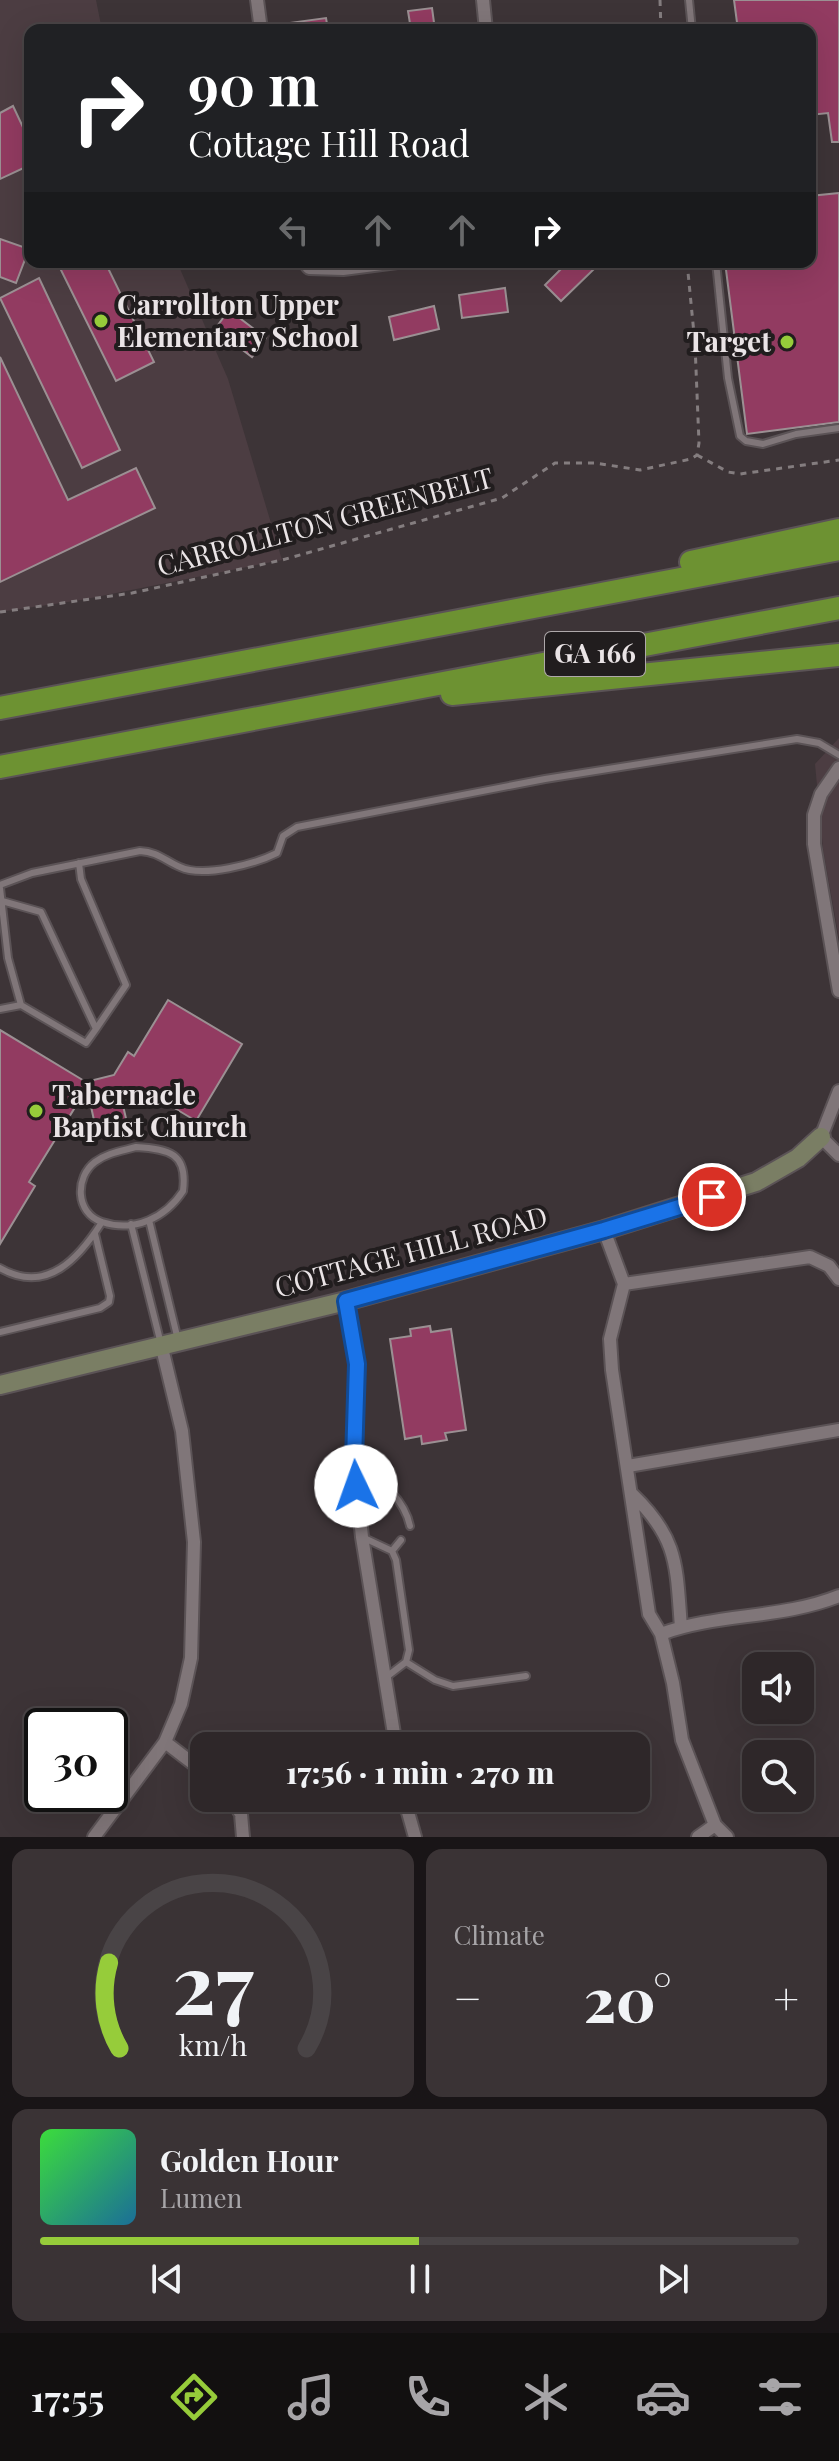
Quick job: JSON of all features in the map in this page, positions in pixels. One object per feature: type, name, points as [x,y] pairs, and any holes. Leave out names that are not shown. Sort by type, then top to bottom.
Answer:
[{"type":"highway","points":[[615,591],[696,561],[839,530]]},
{"type":"highway","name":"GA 166","points":[[0,708],[839,549]]},
{"type":"highway","name":"GA 166","points":[[0,767],[839,608]]},
{"type":"highway","points":[[351,700],[445,694],[839,655]]},
{"type":"street","points":[[257,0],[260,24]]},
{"type":"street","points":[[483,0],[485,24]]},
{"type":"street","points":[[838,771],[821,794],[814,815],[814,830],[839,991]]},
{"type":"street","points":[[839,1091],[821,1137],[839,1155]]},
{"type":"street","name":"COTTAGE HILL ROAD","points":[[0,1385],[346,1301],[604,1230],[756,1182],[798,1158],[821,1137]]},
{"type":"street","points":[[604,1230],[624,1284],[610,1339],[612,1370],[649,1614],[661,1634],[682,1740],[715,1825],[727,1837]]},
{"type":"street","points":[[624,1284],[810,1257],[829,1266],[839,1279]]},
{"type":"street","points":[[346,1301],[357,1364],[354,1460],[362,1537],[394,1732]]},
{"type":"street","points":[[94,1837],[165,1742],[181,1704],[191,1658],[194,1542],[169,1342]]},
{"type":"street","points":[[628,1466],[839,1430]]},
{"type":"street","points":[[632,1494],[658,1521],[671,1547],[681,1627]]},
{"type":"street","points":[[661,1634],[681,1627],[794,1610],[839,1596]]},
{"type":"street","points":[[165,1742],[190,1761]]},
{"type":"street","points":[[240,1812],[243,1837]]},
{"type":"street","points":[[408,1812],[415,1837]]},
{"type":"street","points":[[698,1837],[715,1825]]},
{"type":"lane","points":[[689,0],[691,24]]},
{"type":"lane","points":[[717,268],[728,378],[740,436],[746,441],[763,444],[796,434],[839,428]]},
{"type":"lane","points":[[21,1005],[8,958],[0,886],[32,873],[140,851],[155,852],[182,869],[208,872],[265,859],[277,853],[283,836],[297,827],[466,793],[797,739],[819,743],[839,755]]},
{"type":"lane","points":[[0,1009],[21,1005],[86,1043],[126,985],[81,879],[79,863]]},
{"type":"lane","points":[[2,901],[41,912],[96,1029]]},
{"type":"lane","points":[[136,1147],[161,1149],[178,1158],[183,1168],[183,1191],[165,1214],[131,1224],[102,1222],[90,1215],[80,1194],[84,1173],[94,1162],[136,1147]]},
{"type":"lane","points":[[149,1220],[169,1342]]},
{"type":"lane","points":[[0,1268],[21,1276],[37,1277],[54,1273],[72,1262],[102,1222]]},
{"type":"lane","points":[[131,1224],[169,1342]]},
{"type":"lane","points":[[0,1332],[100,1308],[109,1302],[95,1234]]},
{"type":"lane","points":[[354,1460],[390,1489],[410,1526]]},
{"type":"lane","points":[[362,1537],[392,1551],[396,1560],[409,1650],[406,1662],[385,1678]]},
{"type":"lane","points":[[392,1551],[401,1540]]},
{"type":"lane","points":[[406,1662],[435,1680],[453,1686],[526,1676]]},
{"type":"path","points":[[660,0],[661,24]]},
{"type":"path","points":[[688,268],[695,344],[697,455],[728,472],[740,474],[839,460]]},
{"type":"path","name":"CARROLLTON GREENBELT","points":[[0,612],[132,593],[282,560],[502,498],[555,463],[595,463],[640,470],[697,455]]},
{"type":"shaded area","name":"Carrollton Upper Elementary School","points":[[0,0],[96,0],[101,24],[24,24],[24,268],[180,268],[228,379],[282,560],[81,600],[0,612]]},
{"type":"shaded area","points":[[839,738],[839,939],[823,849],[815,764]]},
{"type":"building","points":[[734,0],[839,0],[839,142],[832,142],[828,113],[816,114],[816,24],[737,24]]},
{"type":"building","points":[[432,8],[434,24],[410,24],[408,11]]},
{"type":"building","points":[[326,18],[327,24],[289,24]]},
{"type":"building","points":[[13,106],[24,129],[24,168],[0,179],[0,113]]},
{"type":"building","name":"Target","points":[[839,193],[839,422],[747,434],[726,268],[816,268],[816,195]]},
{"type":"building","points":[[0,239],[24,247],[24,262],[16,283],[0,277]]},
{"type":"building","points":[[60,268],[108,268],[154,362],[116,381]]},
{"type":"building","points":[[562,268],[594,269],[561,301],[545,285]]},
{"type":"building","points":[[39,278],[120,450],[82,468],[0,298]]},
{"type":"building","points":[[505,288],[508,312],[462,318],[459,295]]},
{"type":"building","points":[[434,306],[439,329],[394,340],[389,317]]},
{"type":"building","points":[[229,310],[266,338],[252,357],[215,329]]},
{"type":"building","points":[[0,357],[68,500],[136,468],[155,508],[0,582]]},
{"type":"building","name":"Tabernacle Baptist Church","points":[[168,1000],[242,1044],[196,1121],[146,1091],[121,1097],[128,1127],[97,1134],[87,1088],[29,1182],[35,1186],[0,1244],[0,1030],[86,1082],[114,1075],[128,1052],[134,1056]]},
{"type":"building","points":[[430,1326],[431,1332],[451,1329],[466,1430],[445,1433],[447,1440],[422,1444],[421,1436],[405,1439],[390,1339],[411,1336],[410,1329]]},
{"type":"place","name":"Carrollton Upper Elementary School","points":[[101,321]]},
{"type":"place","name":"Target","points":[[787,342]]},
{"type":"place","name":"Tabernacle Baptist Church","points":[[36,1111]]},
{"type":"route","points":[[356,1486],[357,1364],[346,1301],[712,1197]]}]
